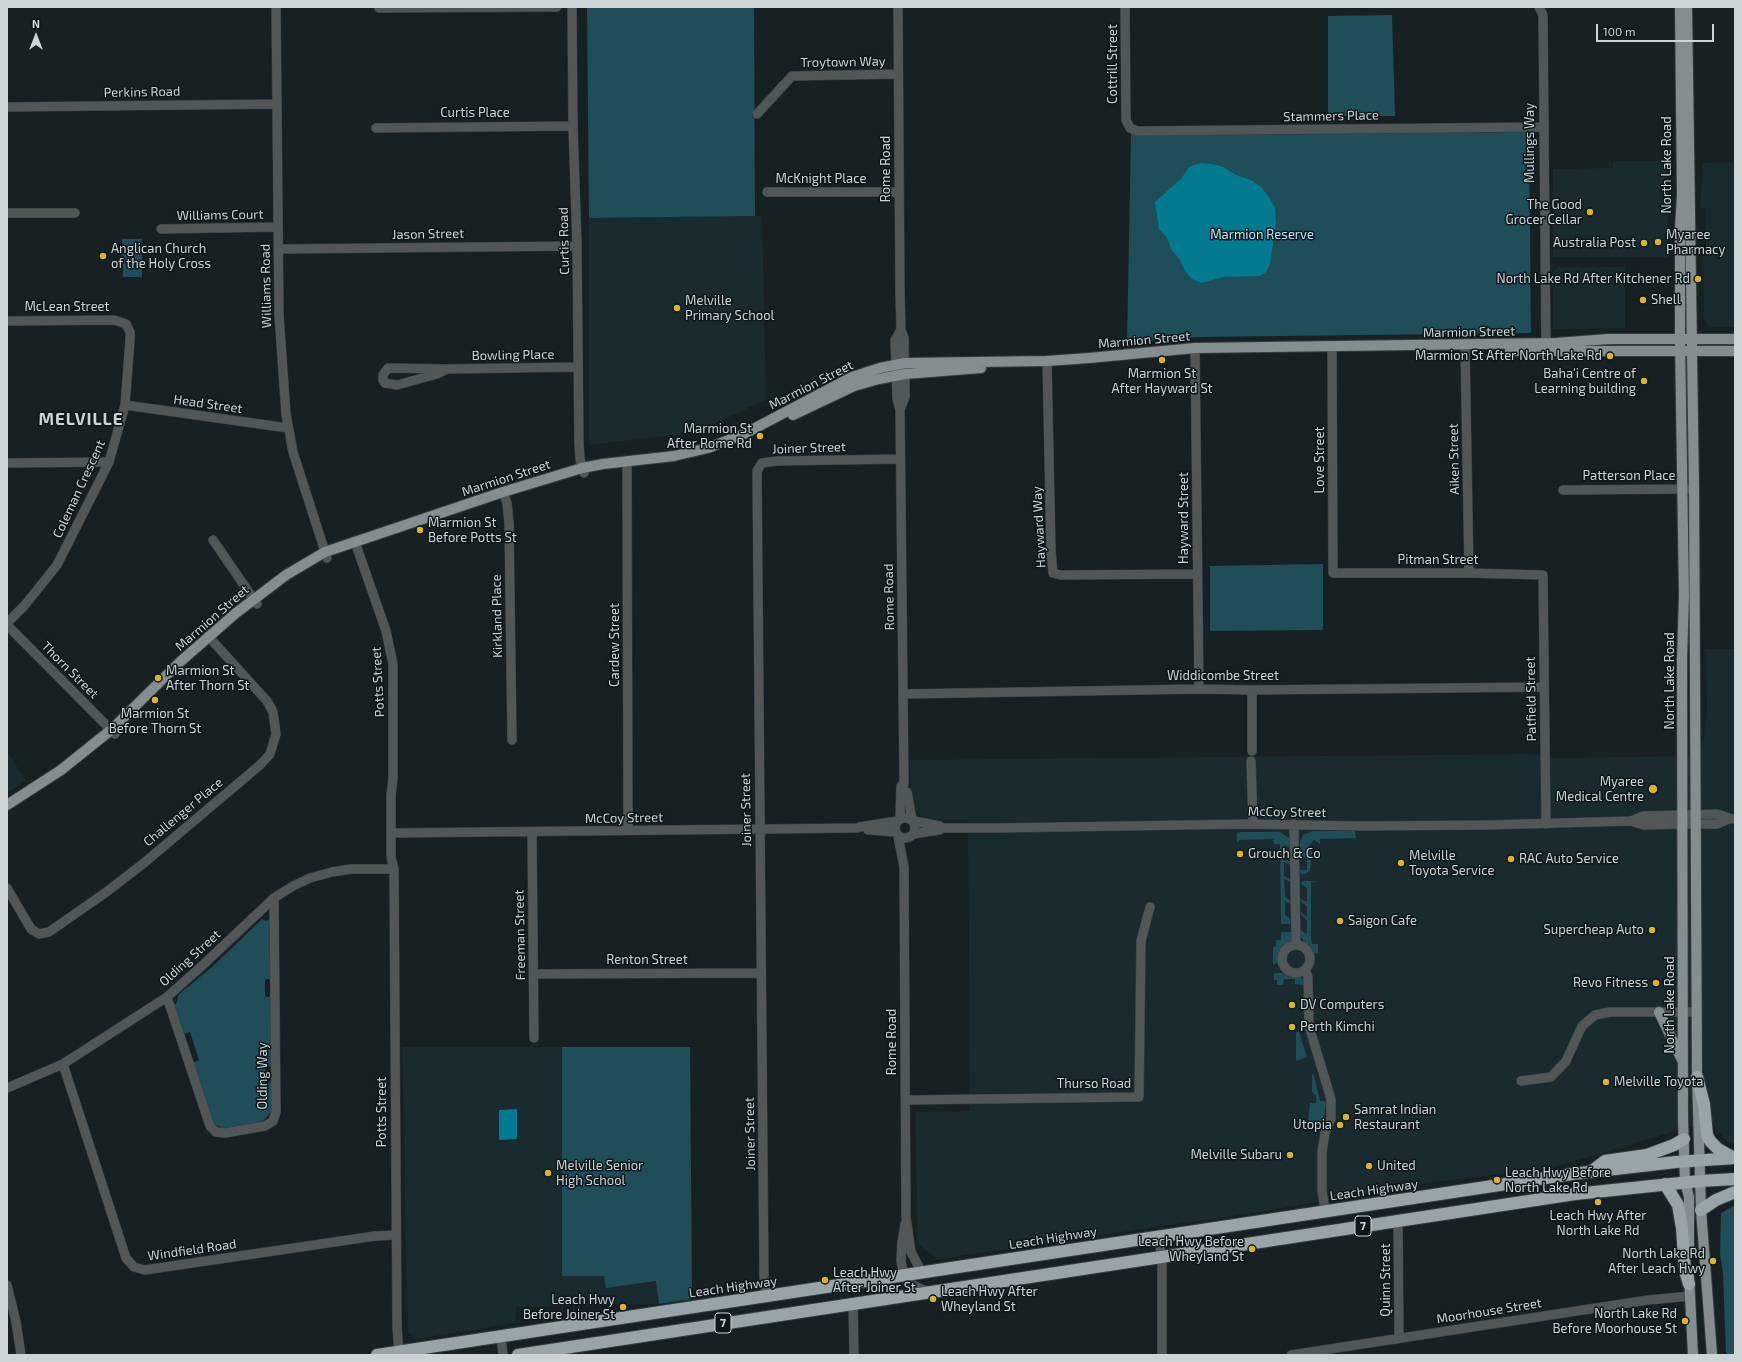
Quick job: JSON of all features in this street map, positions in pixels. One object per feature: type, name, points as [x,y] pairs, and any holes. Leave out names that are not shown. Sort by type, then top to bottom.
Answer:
[{"type":"highway","points":[[1698,1078],[1704,1104],[1707,1134],[1710,1141],[1718,1149],[1735,1158]]},
{"type":"highway","points":[[1591,1172],[1605,1161],[1647,1155],[1674,1145],[1684,1139]]},
{"type":"highway","name":"Leach Highway","points":[[377,1355],[399,1353],[1159,1236],[1591,1172],[1699,1160],[1735,1158]]},
{"type":"highway","name":"7","points":[[518,1355],[1575,1194],[1685,1182],[1735,1179]]},
{"type":"highway","points":[[1665,1184],[1678,1204],[1682,1228],[1685,1271],[1690,1290]]},
{"type":"highway","points":[[1469,1190],[1472,1210]]},
{"type":"highway","points":[[1701,1210],[1716,1200],[1735,1192]]},
{"type":"main road","name":"North Lake Road","points":[[1680,7],[1682,195],[1680,229],[1680,352],[1684,596],[1682,659],[1683,1062],[1684,1162],[1685,1182],[1689,1198],[1690,1290],[1693,1355]]},
{"type":"main road","name":"North Lake Road","points":[[1687,7],[1688,176],[1691,229],[1693,352],[1695,819],[1699,1160],[1701,1210],[1712,1355]]},
{"type":"main road","name":"Marmion Street","points":[[1546,347],[1608,339],[1735,339]]},
{"type":"main road","name":"Marmion Street","points":[[628,464],[679,462],[714,453],[750,438],[854,386],[879,378],[901,375],[1195,351],[1546,347],[1680,352],[1735,351]]},
{"type":"main road","name":"Marmion Street","points":[[7,812],[65,774],[113,732],[211,638],[286,575],[326,555],[504,495],[583,471],[674,456],[725,442],[742,435],[852,377],[900,364],[1047,363]]},
{"type":"main road","name":"Marmion Street","points":[[7,805],[61,770],[113,732]]},
{"type":"main road","points":[[1659,1012],[1683,1062]]},
{"type":"street","name":"Williams Road","points":[[276,7],[280,335],[288,428],[293,452],[326,555]]},
{"type":"street","points":[[379,8],[557,7]]},
{"type":"street","name":"Curtis Road","points":[[572,7],[579,444],[583,471]]},
{"type":"street","name":"Rome Road","points":[[898,7],[901,330],[895,340],[901,375],[897,399],[900,410],[904,784],[906,786],[908,802],[913,820]]},
{"type":"street","name":"Cottrill Street","points":[[1125,7],[1126,120]]},
{"type":"street","name":"Mullings Way","points":[[1539,7],[1543,14],[1546,347]]},
{"type":"street","name":"Troytown Way","points":[[757,114],[792,76],[898,74]]},
{"type":"street","name":"Perkins Road","points":[[7,106],[277,104]]},
{"type":"street","name":"Stammers Place","points":[[1126,120],[1130,128],[1137,131],[1543,127]]},
{"type":"street","name":"Curtis Place","points":[[376,128],[573,126]]},
{"type":"street","name":"McKnight Place","points":[[767,192],[899,192]]},
{"type":"street","points":[[7,213],[75,213]]},
{"type":"street","name":"Williams Court","points":[[161,228],[278,227]]},
{"type":"street","name":"Jason Street","points":[[279,249],[577,246]]},
{"type":"street","name":"McLean Street","points":[[7,320],[114,320],[126,324]]},
{"type":"street","name":"Coleman Crescent","points":[[7,624],[25,605],[57,564],[109,462],[125,405],[130,340],[130,332],[126,324]]},
{"type":"street","name":"Aiken Street","points":[[1465,348],[1469,573]]},
{"type":"street","name":"Love Street","points":[[1332,349],[1333,573]]},
{"type":"street","name":"Hayward Street","points":[[1195,351],[1199,689]]},
{"type":"street","name":"Hayward Way","points":[[1047,363],[1051,551],[1053,573],[1061,575],[1197,574]]},
{"type":"street","name":"Bowling Place","points":[[447,369],[432,376],[397,386],[385,383],[383,380],[383,375],[388,368],[447,369],[578,367]]},
{"type":"street","name":"Head Street","points":[[125,405],[288,428]]},
{"type":"street","name":"Joiner Street","points":[[766,1296],[764,1277],[759,830],[757,471],[762,463],[777,461],[900,459]]},
{"type":"street","points":[[7,463],[109,462]]},
{"type":"street","name":"Cardew Street","points":[[628,464],[628,830]]},
{"type":"street","name":"Patterson Place","points":[[1564,490],[1694,489]]},
{"type":"street","name":"Kirkland Place","points":[[504,495],[509,523],[512,740]]},
{"type":"street","points":[[213,540],[255,601]]},
{"type":"street","name":"Potts Street","points":[[356,544],[390,644],[393,664],[393,778],[391,795],[394,833],[391,857],[394,869],[397,1332],[399,1353]]},
{"type":"street","name":"Pitman Street","points":[[1333,573],[1469,573],[1543,575]]},
{"type":"street","name":"Patfield Street","points":[[1543,575],[1546,824]]},
{"type":"street","name":"Thorn Street","points":[[7,624],[113,732]]},
{"type":"street","name":"Challenger Place","points":[[7,888],[31,929],[39,934],[49,932],[106,893],[260,765],[270,754],[276,734],[273,712],[267,701],[211,638]]},
{"type":"street","name":"Widdicombe Street","points":[[903,694],[1199,689],[1252,690],[1544,687]]},
{"type":"street","points":[[1252,690],[1252,751]]},
{"type":"street","points":[[1251,761],[1252,824]]},
{"type":"street","name":"Rome Road","points":[[898,820],[902,786],[904,784]]},
{"type":"street","name":"McCoy Street","points":[[911,836],[940,830],[942,828],[1252,824],[1360,826],[1546,824],[1631,821],[1643,825],[1695,819],[1717,814],[1732,819]]},
{"type":"street","points":[[907,817],[913,820],[916,829],[911,836],[904,838],[897,834],[895,826],[898,820],[907,817]]},
{"type":"street","name":"McCoy Street","points":[[394,833],[532,833],[628,830],[858,828],[898,820]]},
{"type":"street","name":"McCoy Street","points":[[913,820],[940,826],[942,828]]},
{"type":"street","points":[[1294,824],[1296,945]]},
{"type":"street","name":"McCoy Street","points":[[858,828],[859,830],[897,834]]},
{"type":"street","name":"Freeman Street","points":[[532,833],[534,1038]]},
{"type":"street","name":"Rome Road","points":[[897,834],[904,867],[906,1217],[911,1252],[922,1273]]},
{"type":"street","name":"Rome Road","points":[[904,867],[911,836]]},
{"type":"street","name":"Olding Street","points":[[7,1088],[63,1064],[167,997],[274,898],[292,886],[310,878],[332,872],[351,869],[394,869]]},
{"type":"street","name":"Olding Way","points":[[167,997],[210,1126],[216,1132],[225,1133],[265,1126],[273,1121],[276,1112],[274,898]]},
{"type":"street","name":"Thurso Road","points":[[906,1100],[1139,1097],[1141,940],[1150,907]]},
{"type":"street","points":[[1296,945],[1304,948],[1309,954],[1310,961],[1305,970],[1298,973],[1290,971],[1282,962],[1285,950],[1296,945]]},
{"type":"street","points":[[1305,970],[1308,977],[1309,1026],[1331,1099],[1331,1119],[1325,1133],[1322,1152],[1322,1190],[1325,1211]]},
{"type":"street","name":"Renton Street","points":[[534,974],[761,973]]},
{"type":"street","points":[[1521,1081],[1551,1076],[1566,1061],[1582,1026],[1595,1015],[1610,1012],[1697,1012]]},
{"type":"street","name":"Windfield Road","points":[[63,1064],[126,1258],[134,1267],[145,1270],[375,1236],[396,1235]]},
{"type":"street","name":"Rome Road","points":[[904,1275],[902,1262],[902,1242],[906,1217]]},
{"type":"street","name":"Quinn Street","points":[[1398,1221],[1399,1338]]},
{"type":"street","points":[[1159,1236],[1161,1257],[1162,1355]]},
{"type":"street","points":[[904,1275],[911,1284],[928,1292]]},
{"type":"street","points":[[7,1288],[16,1322],[21,1355]]},
{"type":"street","name":"Moorhouse Street","points":[[1291,1355],[1648,1300],[1690,1290]]},
{"type":"street","points":[[853,1303],[854,1355]]},
{"type":"street","points":[[501,1337],[503,1355]]},
{"type":"shaded area","points":[[1613,161],[1667,161],[1668,257],[1553,257],[1553,169],[1613,168]]},
{"type":"shaded area","points":[[1735,162],[1735,327],[1709,327],[1704,320],[1703,247],[1706,247],[1706,209],[1700,208],[1703,163]]},
{"type":"shaded area","name":"Melville Primary School","points":[[762,216],[766,399],[699,432],[589,445],[589,218]]},
{"type":"shaded area","points":[[1557,267],[1625,267],[1625,328],[1553,329],[1553,269],[1557,269]]},
{"type":"shaded area","points":[[1706,649],[1735,649],[1735,1143],[1730,1144],[1709,1121],[1551,1168],[1426,1183],[1259,1212],[937,1259],[918,1244],[915,1112],[970,1111],[968,821],[923,819],[912,804],[910,760],[1532,754],[1553,758],[1701,756],[1707,714]]},
{"type":"shaded area","points":[[7,752],[26,780],[7,793]]},
{"type":"shaded area","name":"Melville Senior High School","points":[[402,1047],[690,1047],[692,1299],[659,1304],[516,1307],[515,1323],[416,1339],[408,1332]]},
{"type":"green space","points":[[587,7],[754,7],[755,216],[589,218]]},
{"type":"green space","points":[[1392,15],[1395,116],[1328,116],[1328,16]]},
{"type":"green space","name":"Marmion Reserve","points":[[1529,132],[1531,333],[1199,337],[1127,342],[1131,134]]},
{"type":"green space","points":[[122,239],[142,239],[142,277],[123,277]]},
{"type":"green space","points":[[1323,564],[1323,630],[1210,631],[1210,566]]},
{"type":"green space","points":[[1313,831],[1355,831],[1356,838],[1320,839],[1320,844],[1314,840],[1308,847],[1312,852],[1310,871],[1305,874],[1301,874],[1299,870],[1307,870],[1307,859],[1300,855],[1300,842],[1303,835]]},
{"type":"green space","points":[[1280,832],[1289,838],[1291,848],[1284,845],[1284,858],[1291,862],[1290,865],[1284,862],[1284,876],[1291,880],[1291,882],[1284,879],[1285,897],[1291,901],[1291,904],[1285,901],[1285,915],[1291,919],[1290,924],[1281,924],[1280,844],[1274,844],[1273,839],[1239,840],[1237,842],[1237,833]]},
{"type":"green space","points":[[1303,881],[1317,881],[1311,882],[1311,938],[1312,944],[1318,944],[1318,954],[1314,953],[1305,946],[1301,936],[1301,930],[1306,934],[1307,933],[1307,920],[1301,915],[1301,913],[1307,916],[1307,906],[1300,901],[1301,899],[1307,902],[1307,888],[1301,884]]},
{"type":"green space","points":[[262,919],[266,921],[269,919],[271,922],[271,979],[265,979],[265,997],[272,997],[273,1066],[265,1067],[266,1083],[272,1082],[271,1112],[263,1121],[234,1128],[223,1128],[214,1124],[211,1119],[193,1063],[199,1060],[190,1032],[184,1034],[174,1005],[177,1003],[178,995],[212,967]]},
{"type":"green space","points":[[1281,932],[1291,932],[1291,941],[1282,951],[1279,961],[1273,965],[1273,947],[1276,946],[1276,940],[1281,940]]},
{"type":"green space","points":[[1274,973],[1287,973],[1301,977],[1304,982],[1304,990],[1303,985],[1295,984],[1295,979],[1284,979],[1283,985],[1277,985],[1277,980],[1274,980]]},
{"type":"green space","points":[[1296,1032],[1299,1032],[1307,1057],[1296,1061]]},
{"type":"green space","points":[[562,1047],[690,1047],[692,1299],[659,1304],[656,1281],[606,1288],[604,1276],[562,1276]]},
{"type":"green space","points":[[1312,1074],[1314,1075],[1320,1101],[1326,1101],[1324,1119],[1318,1123],[1308,1122],[1310,1103],[1316,1103],[1316,1097],[1312,1091]]},
{"type":"green space","points":[[1735,1205],[1735,1355],[1726,1355],[1723,1274],[1720,1253],[1721,1213]]},
{"type":"water","points":[[1201,163],[1223,167],[1236,175],[1251,180],[1261,187],[1275,208],[1276,224],[1270,264],[1266,272],[1259,276],[1224,277],[1201,283],[1192,279],[1171,249],[1167,238],[1159,229],[1155,202],[1181,179],[1189,167]]},
{"type":"water","points":[[517,1109],[517,1139],[499,1140],[499,1110]]},
{"type":"place","name":"The Good Grocer Cellar","points":[[1590,212]]},
{"type":"place","name":"Myaree Pharmacy","points":[[1658,242]]},
{"type":"place","name":"Australia Post","points":[[1644,243]]},
{"type":"place","name":"Anglican Church of the Holy Cross","points":[[103,256]]},
{"type":"place","name":"North Lake Rd After Kitchener Rd","points":[[1698,279]]},
{"type":"place","name":"Shell","points":[[1643,300]]},
{"type":"place","name":"Melville Primary School","points":[[677,308]]},
{"type":"place","name":"Marmion St After North Lake Rd","points":[[1610,356]]},
{"type":"place","name":"Marmion St After Hayward St","points":[[1162,360]]},
{"type":"place","name":"Baha'i Centre of Learning building","points":[[1644,381]]},
{"type":"place","name":"Marmion St After Rome Rd","points":[[760,436]]},
{"type":"place","name":"Marmion St Before Potts St","points":[[420,530]]},
{"type":"place","name":"Marmion St After Thorn St","points":[[158,678]]},
{"type":"place","name":"Marmion St Before Thorn St","points":[[155,700]]},
{"type":"place","name":"Myaree Medical Centre","points":[[1653,789]]},
{"type":"place","name":"Grouch & Co","points":[[1240,854]]},
{"type":"place","name":"RAC Auto Service","points":[[1511,859]]},
{"type":"place","name":"Melville Toyota Service","points":[[1401,863]]},
{"type":"place","name":"Saigon Cafe","points":[[1340,921]]},
{"type":"place","name":"Supercheap Auto","points":[[1652,930]]},
{"type":"place","name":"Revo Fitness","points":[[1656,983]]},
{"type":"place","name":"DV Computers","points":[[1292,1005]]},
{"type":"place","name":"Perth Kimchi","points":[[1292,1027]]},
{"type":"place","name":"Melville Toyota","points":[[1606,1082]]},
{"type":"place","name":"Samrat Indian Restaurant","points":[[1346,1117]]},
{"type":"place","name":"Utopia","points":[[1340,1125]]},
{"type":"place","name":"Melville Subaru","points":[[1290,1155]]},
{"type":"place","name":"United","points":[[1369,1166]]},
{"type":"place","name":"Melville Senior High School","points":[[548,1173]]},
{"type":"place","name":"Leach Hwy Before North Lake Rd","points":[[1497,1180]]},
{"type":"place","name":"Leach Hwy After North Lake Rd","points":[[1598,1202]]},
{"type":"place","name":"Leach Hwy Before Wheyland St","points":[[1252,1249]]},
{"type":"place","name":"North Lake Rd After Leach Hwy","points":[[1713,1261]]},
{"type":"place","name":"Leach Hwy After Joiner St","points":[[825,1280]]},
{"type":"place","name":"Leach Hwy After Wheyland St","points":[[933,1299]]},
{"type":"place","name":"Leach Hwy Before Joiner St","points":[[623,1307]]},
{"type":"place","name":"North Lake Rd Before Moorhouse St","points":[[1685,1321]]},
{"type":"district","name":"MELVILLE","points":[[81,419]]}]
